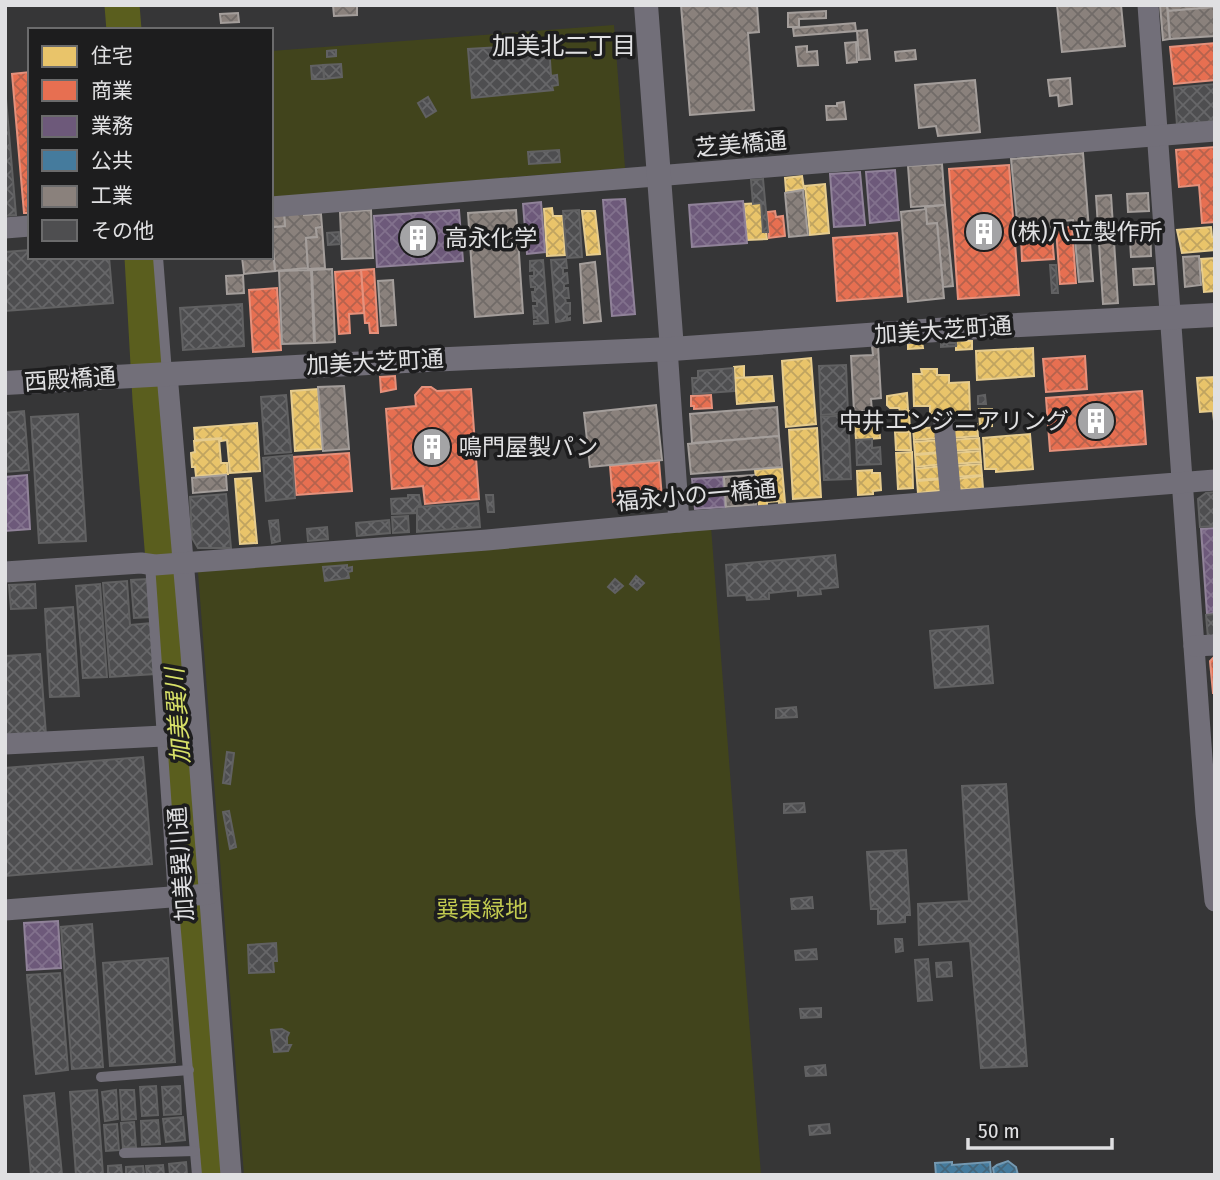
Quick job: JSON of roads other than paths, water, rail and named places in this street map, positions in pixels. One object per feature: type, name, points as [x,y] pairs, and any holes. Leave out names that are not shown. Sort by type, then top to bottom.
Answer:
[{"type":"street","points":[[646,5],[679,522]]},
{"type":"street","points":[[1148,5],[1182,482],[1204,646],[1215,901]]},
{"type":"street","name":"芝美橋通","points":[[273,207],[1215,131]]},
{"type":"street","points":[[5,228],[28,226]]},
{"type":"street","name":"加美大芝町通","points":[[152,375],[670,349],[979,327],[1215,315]]},
{"type":"street","name":"西殿橋通","points":[[5,383],[152,375]]},
{"type":"street","name":"加美巽川通","points":[[152,375],[165,563],[191,653],[231,1175]]},
{"type":"street","points":[[944,423],[951,500]]},
{"type":"street","name":"福永小の一橋通","points":[[5,572],[487,540],[679,522],[1215,480]]},
{"type":"street","points":[[5,744],[163,736]]},
{"type":"street","points":[[5,910],[208,894]]},
{"type":"lane","name":"加美巽川通","points":[[152,375],[158,259]]},
{"type":"lane","points":[[165,563],[163,736],[197,1175]]},
{"type":"lane","points":[[101,1077],[189,1070]]},
{"type":"lane","points":[[124,1153],[195,1151]]},
{"type":"waterway","name":"加美巽川","points":[[122,5],[124,28]]},
{"type":"waterway","name":"加美巽川","points":[[142,259],[150,400],[213,1175]]},
{"type":"place","name":"(株)八立製作所","points":[[984,232]]},
{"type":"place","name":"高永化学","points":[[418,238]]},
{"type":"place","name":"中井エンジニアリング","points":[[1096,421]]},
{"type":"place","name":"鳴門屋製パン","points":[[432,447]]},
{"type":"district","name":"加美北二丁目","points":[[564,46]]},
{"type":"park label","name":"巽東緑地","points":[[482,909]]}]
